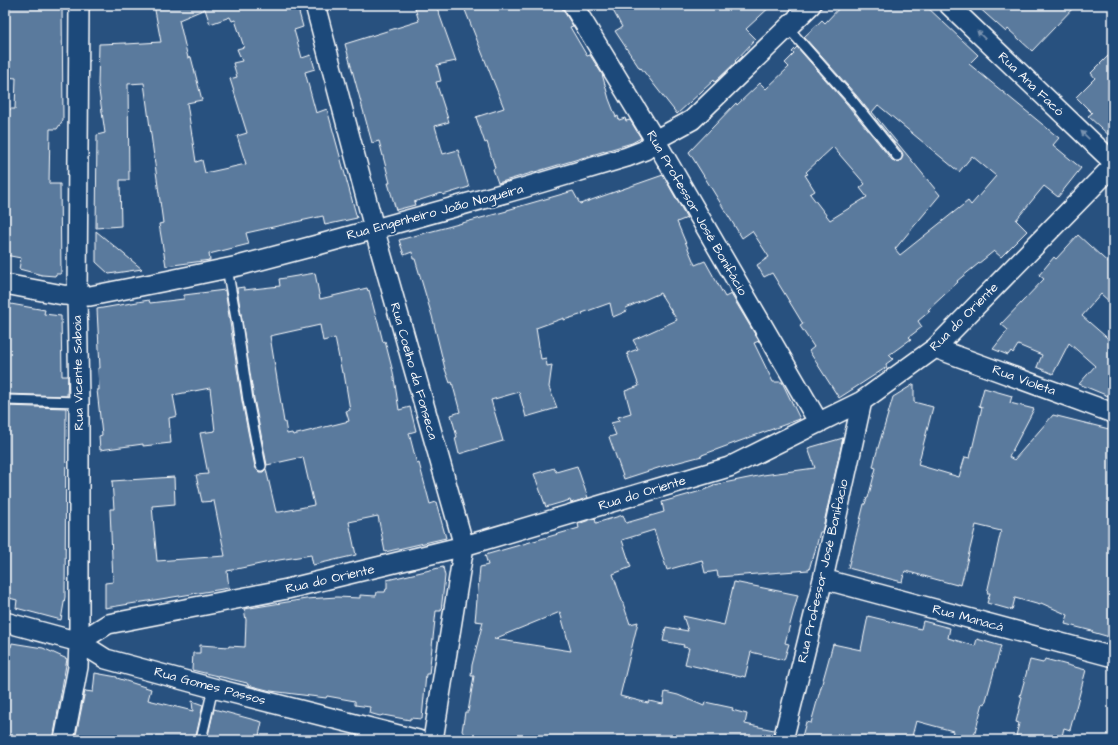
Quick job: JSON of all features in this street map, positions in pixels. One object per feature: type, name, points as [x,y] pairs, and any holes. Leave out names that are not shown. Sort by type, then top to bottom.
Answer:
[{"type":"street","name":"Rua Vicente Saboia","points":[[64,740],[78,667],[79,642],[79,402],[77,296],[79,5]]},
{"type":"street","name":"Rua Coelho da Fonseca","points":[[315,5],[374,228],[464,546],[433,740]]},
{"type":"street","name":"Rua Professor José Bonifácio","points":[[573,5],[655,140],[819,423]]},
{"type":"street","name":"Rua Engenheiro João Nogueira","points":[[5,284],[77,296],[90,296],[227,268],[321,244],[374,228],[523,188],[627,157],[645,150],[655,140],[692,120],[811,5]]},
{"type":"street","name":"Rua Ana Facó","points":[[949,5],[1113,162]]},
{"type":"street","name":"Rua do Oriente","points":[[79,642],[108,624],[287,589],[464,546],[729,467],[862,401],[934,348],[1113,166]]},
{"type":"street","name":"Rua Violeta","points":[[934,348],[1113,413]]},
{"type":"street","name":"Rua Professor José Bonifácio","points":[[783,740],[823,579],[862,401]]},
{"type":"street","name":"Rua Manacá","points":[[823,579],[1113,657]]},
{"type":"street","name":"Rua Gomes Passos","points":[[5,622],[79,642],[106,659],[418,740]]},
{"type":"lane","points":[[788,28],[851,99],[896,156]]},
{"type":"lane","points":[[227,268],[248,400],[261,466]]},
{"type":"lane","points":[[5,400],[79,402]]},
{"type":"lane","points":[[201,740],[213,688]]},
{"type":"building","points":[[6,5],[62,5],[63,120],[57,129],[50,129],[49,184],[60,184],[61,274],[56,274],[55,276],[42,275],[19,269],[21,258],[5,255],[5,109],[15,109],[16,78],[5,77]]},
{"type":"building","points":[[154,5],[297,5],[303,27],[294,30],[302,58],[311,55],[315,69],[305,72],[316,113],[327,109],[357,218],[325,225],[323,216],[246,233],[249,244],[209,254],[210,260],[166,266],[159,224],[163,223],[144,83],[128,84],[129,180],[120,180],[121,226],[96,228],[97,135],[105,133],[98,84],[99,44],[161,42]],"holes":[[[205,9],[210,24],[230,17],[232,21],[235,20],[244,47],[237,49],[242,61],[233,63],[237,77],[230,79],[247,133],[237,136],[246,164],[205,173],[202,160],[196,162],[187,103],[202,100],[191,57],[188,58],[179,20]]]},
{"type":"building","points":[[414,5],[436,5],[456,61],[437,65],[441,81],[436,82],[449,122],[435,126],[443,154],[458,150],[469,187],[443,195],[442,193],[414,202],[415,205],[396,210],[388,183],[390,183],[379,141],[372,143],[345,44],[419,21]]},
{"type":"building","points":[[463,5],[560,5],[573,26],[570,27],[587,56],[590,55],[602,74],[616,117],[618,116],[619,120],[625,118],[626,121],[630,120],[641,138],[632,143],[498,183],[493,169],[495,168],[487,142],[485,143],[476,117],[504,108]]},
{"type":"building","points":[[610,5],[772,5],[746,29],[756,39],[735,61],[736,62],[677,114],[641,68],[640,69],[615,31],[622,27]]},
{"type":"building","points":[[842,5],[925,5],[978,55],[969,64],[1059,138],[1053,145],[1081,168],[1058,197],[1044,186],[1016,220],[1027,231],[1001,257],[994,251],[957,281],[958,282],[928,310],[930,311],[918,321],[922,327],[909,337],[911,339],[889,355],[893,359],[886,364],[887,367],[839,398],[809,351],[814,347],[800,326],[803,324],[772,273],[764,277],[757,265],[769,257],[752,231],[742,238],[689,152],[736,103],[737,105],[760,83],[766,89],[789,67],[785,63],[794,54],[792,52],[797,47],[846,103],[892,160],[898,162],[901,160],[903,155],[902,152],[856,95],[804,37],[822,20],[825,23]],"holes":[[[878,105],[959,172],[972,156],[996,176],[971,205],[968,201],[900,255],[895,249],[940,195],[872,112]],[[833,147],[865,184],[860,188],[867,197],[830,220],[810,194],[815,191],[805,175],[808,174],[806,172]]]},
{"type":"building","points":[[976,5],[1076,5],[1032,51],[1008,29],[1006,32]]},
{"type":"building","points":[[1113,51],[1113,139],[1088,116],[1092,113],[1076,97],[1095,78],[1091,73]]},
{"type":"building","points":[[663,175],[687,218],[677,222],[695,265],[705,261],[725,297],[731,294],[759,341],[754,343],[773,382],[782,382],[800,419],[702,456],[624,479],[609,437],[616,435],[611,423],[619,421],[618,417],[631,413],[625,391],[639,386],[627,353],[638,349],[633,340],[677,320],[660,293],[626,308],[627,311],[613,317],[610,303],[582,313],[583,314],[564,320],[564,318],[536,328],[541,359],[546,358],[547,366],[552,365],[549,387],[557,408],[526,417],[519,392],[491,400],[503,441],[459,454],[455,438],[457,437],[451,415],[460,412],[452,382],[450,383],[445,369],[432,316],[415,259],[413,259],[412,252],[404,255],[399,240],[507,211],[573,191],[580,204]]},
{"type":"building","points":[[96,231],[142,269],[109,274],[96,262]]},
{"type":"building","points":[[1078,235],[1113,267],[1113,305],[1101,294],[1082,316],[1113,343],[1113,398],[1079,384],[1095,366],[1069,343],[1053,374],[1037,367],[1042,355],[1018,345],[1013,353],[1011,351],[1008,355],[993,349],[1008,330],[1001,324],[1044,279],[1039,275],[1054,257],[1056,259]]},
{"type":"building","points":[[315,273],[320,299],[367,288],[368,291],[369,290],[393,372],[399,410],[410,407],[416,431],[409,433],[417,464],[419,463],[430,504],[436,502],[446,538],[385,552],[378,516],[349,522],[356,555],[313,565],[311,555],[279,560],[227,571],[229,588],[105,608],[105,583],[113,582],[110,509],[114,509],[112,481],[174,477],[175,504],[152,506],[157,561],[225,556],[214,501],[202,502],[196,475],[208,474],[200,433],[215,431],[210,388],[173,395],[177,416],[169,418],[171,443],[143,446],[143,444],[100,450],[99,436],[102,435],[97,390],[99,390],[98,368],[100,368],[97,309],[149,300],[150,303],[184,299],[184,295],[225,290],[242,401],[255,467],[259,472],[263,472],[266,469],[276,512],[280,512],[314,505],[303,457],[267,465],[254,399],[237,288],[244,287],[244,290],[280,286],[279,279]],"holes":[[[320,325],[323,341],[335,338],[342,373],[344,373],[350,410],[346,411],[349,421],[293,435],[292,433],[287,434],[270,336]]]},
{"type":"building","points":[[5,303],[45,310],[44,314],[61,316],[62,376],[68,376],[67,396],[5,394]]},
{"type":"building","points":[[914,384],[914,402],[933,407],[918,465],[959,477],[965,457],[970,458],[982,407],[979,406],[984,388],[1012,396],[1010,403],[1034,409],[1009,457],[1014,460],[1053,415],[1113,430],[1113,638],[1065,624],[1068,615],[1041,603],[1040,605],[1015,598],[1012,610],[987,603],[990,593],[987,593],[1001,531],[976,525],[961,585],[905,571],[902,582],[848,568],[864,504],[868,498],[876,468],[873,467],[875,458],[893,397]]},
{"type":"building","points":[[5,406],[66,408],[65,597],[61,620],[16,608],[17,600],[5,597]]},
{"type":"building","points":[[843,438],[822,532],[820,532],[809,570],[718,577],[717,571],[705,573],[702,560],[667,570],[654,530],[622,540],[631,567],[613,574],[630,624],[638,622],[620,696],[648,703],[649,701],[663,704],[665,692],[678,695],[704,706],[705,702],[733,708],[732,710],[747,714],[745,724],[774,730],[772,740],[478,740],[466,737],[462,731],[465,712],[468,712],[474,676],[471,676],[472,665],[483,622],[475,621],[480,567],[488,565],[485,555],[579,528],[578,524],[595,518],[596,523],[623,515],[626,523],[664,512],[662,502],[701,491],[714,485],[763,475],[815,468],[808,448]],"holes":[[[560,612],[571,651],[494,639]]]},
{"type":"building","points":[[577,466],[588,498],[571,503],[570,500],[546,507],[534,474],[554,468],[556,472]]},
{"type":"building","points":[[443,567],[445,576],[441,611],[436,611],[429,674],[426,674],[422,719],[410,718],[410,720],[383,715],[380,716],[369,713],[370,707],[355,705],[355,701],[327,696],[326,698],[271,691],[248,685],[247,683],[192,670],[193,653],[200,653],[200,645],[245,647],[246,620],[244,609],[306,599],[337,597],[360,598],[360,595],[376,596],[377,592],[385,592],[387,589],[387,580]]},
{"type":"building","points":[[734,582],[798,595],[785,643],[789,644],[784,660],[751,652],[745,677],[685,664],[689,648],[683,647],[684,645],[663,641],[666,627],[688,631],[683,616],[724,625]]},
{"type":"building","points":[[868,616],[921,629],[923,621],[950,628],[948,638],[975,646],[977,639],[1001,646],[985,704],[983,703],[973,740],[951,740],[953,731],[916,721],[911,740],[801,740],[806,722],[811,723],[833,644],[861,650]]},
{"type":"building","points":[[12,643],[43,648],[67,659],[53,740],[5,740],[5,647],[11,647]]},
{"type":"building","points":[[1045,659],[1086,670],[1070,730],[1064,728],[1061,740],[1032,740],[1016,736],[1019,723],[1016,722],[1022,697],[1020,696],[1030,660],[1043,663]]},
{"type":"building","points":[[95,673],[117,677],[151,689],[148,700],[193,711],[192,701],[203,705],[195,740],[75,740],[85,691],[93,692]]},
{"type":"building","points":[[214,709],[262,722],[258,740],[207,740]]}]
